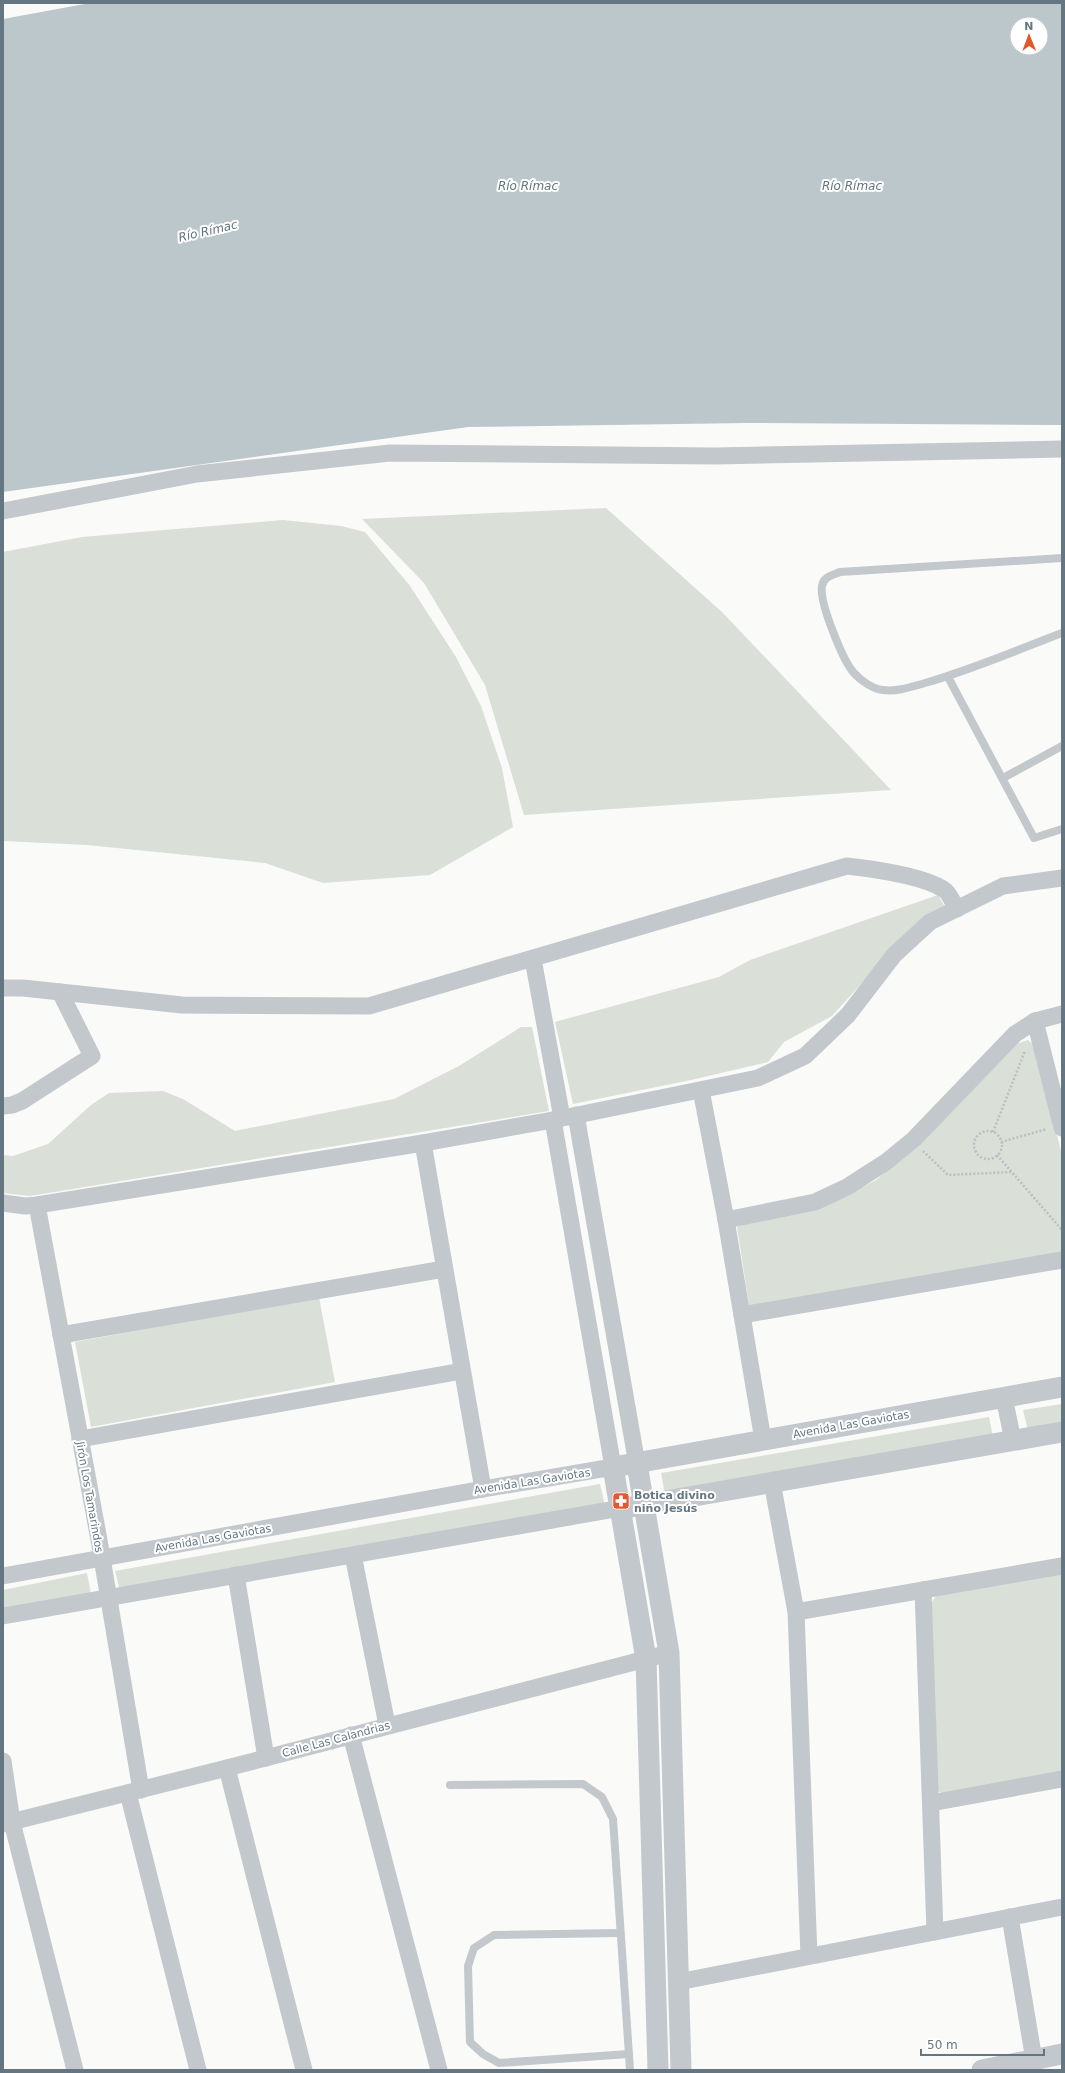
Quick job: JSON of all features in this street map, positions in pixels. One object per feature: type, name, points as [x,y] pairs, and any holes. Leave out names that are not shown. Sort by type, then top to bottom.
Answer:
[{"type":"street","points":[[3,511],[197,474],[390,454],[715,456],[1062,450]]},
{"type":"street","points":[[3,988],[24,988],[182,1005],[369,1006],[847,866],[907,876],[932,884],[944,889],[957,909]]},
{"type":"street","points":[[3,1203],[25,1206],[423,1143],[564,1117],[758,1078],[805,1056],[848,1015],[894,955],[930,922],[1003,886],[1062,878]]},
{"type":"street","points":[[533,959],[546,1041],[564,1117],[637,1464],[669,1653],[681,2070]]},
{"type":"street","points":[[3,1106],[12,1105],[22,1101],[92,1056],[60,992]]},
{"type":"street","points":[[726,1220],[815,1202],[847,1187],[873,1170],[914,1139],[1015,1034],[1035,1021],[1062,1014]]},
{"type":"street","points":[[1035,1021],[1056,1128]]},
{"type":"street","points":[[701,1090],[726,1220],[763,1440]]},
{"type":"street","points":[[564,1117],[613,1467],[646,1659],[658,2070]]},
{"type":"street","points":[[423,1143],[483,1489]]},
{"type":"street","name":"Jirón Los Tamarindos","points":[[37,1204],[102,1558],[135,1791],[198,2070]]},
{"type":"street","points":[[742,1315],[1062,1260]]},
{"type":"street","points":[[61,1335],[444,1268]]},
{"type":"street","points":[[80,1439],[462,1371]]},
{"type":"street","name":"Avenida Las Gaviotas","points":[[3,1576],[483,1489],[637,1464],[1004,1396],[1062,1387]]},
{"type":"street","points":[[1004,1396],[1013,1441]]},
{"type":"street","points":[[3,1616],[1062,1432]]},
{"type":"street","points":[[772,1482],[796,1612],[809,1956]]},
{"type":"street","points":[[353,1555],[387,1725]]},
{"type":"street","points":[[796,1612],[1062,1566]]},
{"type":"street","points":[[236,1575],[266,1758]]},
{"type":"street","points":[[923,1590],[935,1932]]},
{"type":"street","name":"Calle Las Calandrias","points":[[7,1823],[228,1768],[351,1734],[669,1653]]},
{"type":"street","points":[[351,1734],[439,2070]]},
{"type":"street","points":[[3,1761],[7,1823],[75,2070]]},
{"type":"street","points":[[228,1768],[304,2070]]},
{"type":"street","points":[[931,1803],[1062,1779]]},
{"type":"street","points":[[678,1982],[1062,1907]]},
{"type":"street","points":[[1010,1917],[1034,2060]]},
{"type":"street","points":[[982,2070],[1062,2054]]},
{"type":"lane","points":[[1062,558],[840,572],[827,577],[822,585],[823,602],[831,628],[854,673],[870,686],[882,690],[899,690],[948,677],[1062,633]]},
{"type":"lane","points":[[948,677],[1034,838],[1062,829]]},
{"type":"lane","points":[[1003,778],[1062,746]]},
{"type":"lane","points":[[450,1785],[583,1784],[602,1797],[613,1820],[630,2070]]},
{"type":"lane","points":[[620,1933],[494,1936],[474,1948],[468,1966],[470,2042],[483,2054],[499,2063],[629,2054]]},
{"type":"path","points":[[993,1132],[1026,1047]]},
{"type":"path","points":[[1001,1142],[1056,1128]]},
{"type":"path","points":[[982,1132],[993,1132],[998,1135],[1001,1142],[1000,1151],[997,1155],[988,1159],[978,1155],[975,1150],[975,1140],[982,1132]]},
{"type":"path","points":[[920,1148],[948,1175],[1011,1172]]},
{"type":"path","points":[[997,1155],[1062,1230]]},
{"type":"shaded area","points":[[606,508],[723,613],[891,790],[524,815],[485,685],[424,583],[362,519]]},
{"type":"shaded area","points":[[283,520],[341,526],[365,532],[410,586],[456,657],[481,706],[502,768],[513,827],[430,875],[323,883],[265,863],[87,845],[3,841],[3,552],[82,537]]},
{"type":"shaded area","points":[[938,895],[946,909],[890,952],[832,1016],[784,1042],[768,1062],[691,1080],[573,1104],[555,1022],[719,977],[750,960]]},
{"type":"shaded area","points":[[521,1027],[532,1027],[549,1111],[30,1196],[3,1193],[3,1155],[13,1156],[48,1144],[91,1105],[109,1093],[163,1091],[183,1099],[235,1131],[394,1099],[459,1066]]},
{"type":"shaded area","points":[[1028,1040],[1035,1046],[1062,1155],[1062,1255],[753,1309],[749,1305],[737,1227],[741,1224],[840,1199],[876,1180],[915,1147],[1013,1045]]},
{"type":"shaded area","points":[[319,1297],[335,1382],[91,1427],[75,1342]]},
{"type":"shaded area","points":[[1062,1404],[1062,1425],[1028,1431],[1023,1410]]},
{"type":"shaded area","points":[[989,1417],[993,1437],[665,1495],[661,1473]]},
{"type":"shaded area","points":[[600,1484],[605,1506],[120,1591],[115,1571]]},
{"type":"shaded area","points":[[1062,1571],[1062,1772],[943,1794],[937,1790],[931,1603],[936,1596]]},
{"type":"shaded area","points":[[87,1573],[91,1594],[3,1612],[3,1590]]},
{"type":"water","name":"Río Rímac","points":[[90,3],[1062,3],[1062,425],[746,423],[468,427],[3,492],[3,19]]},
{"type":"place","name":"Botica divino niño Jesús","points":[[621,1501]]}]
